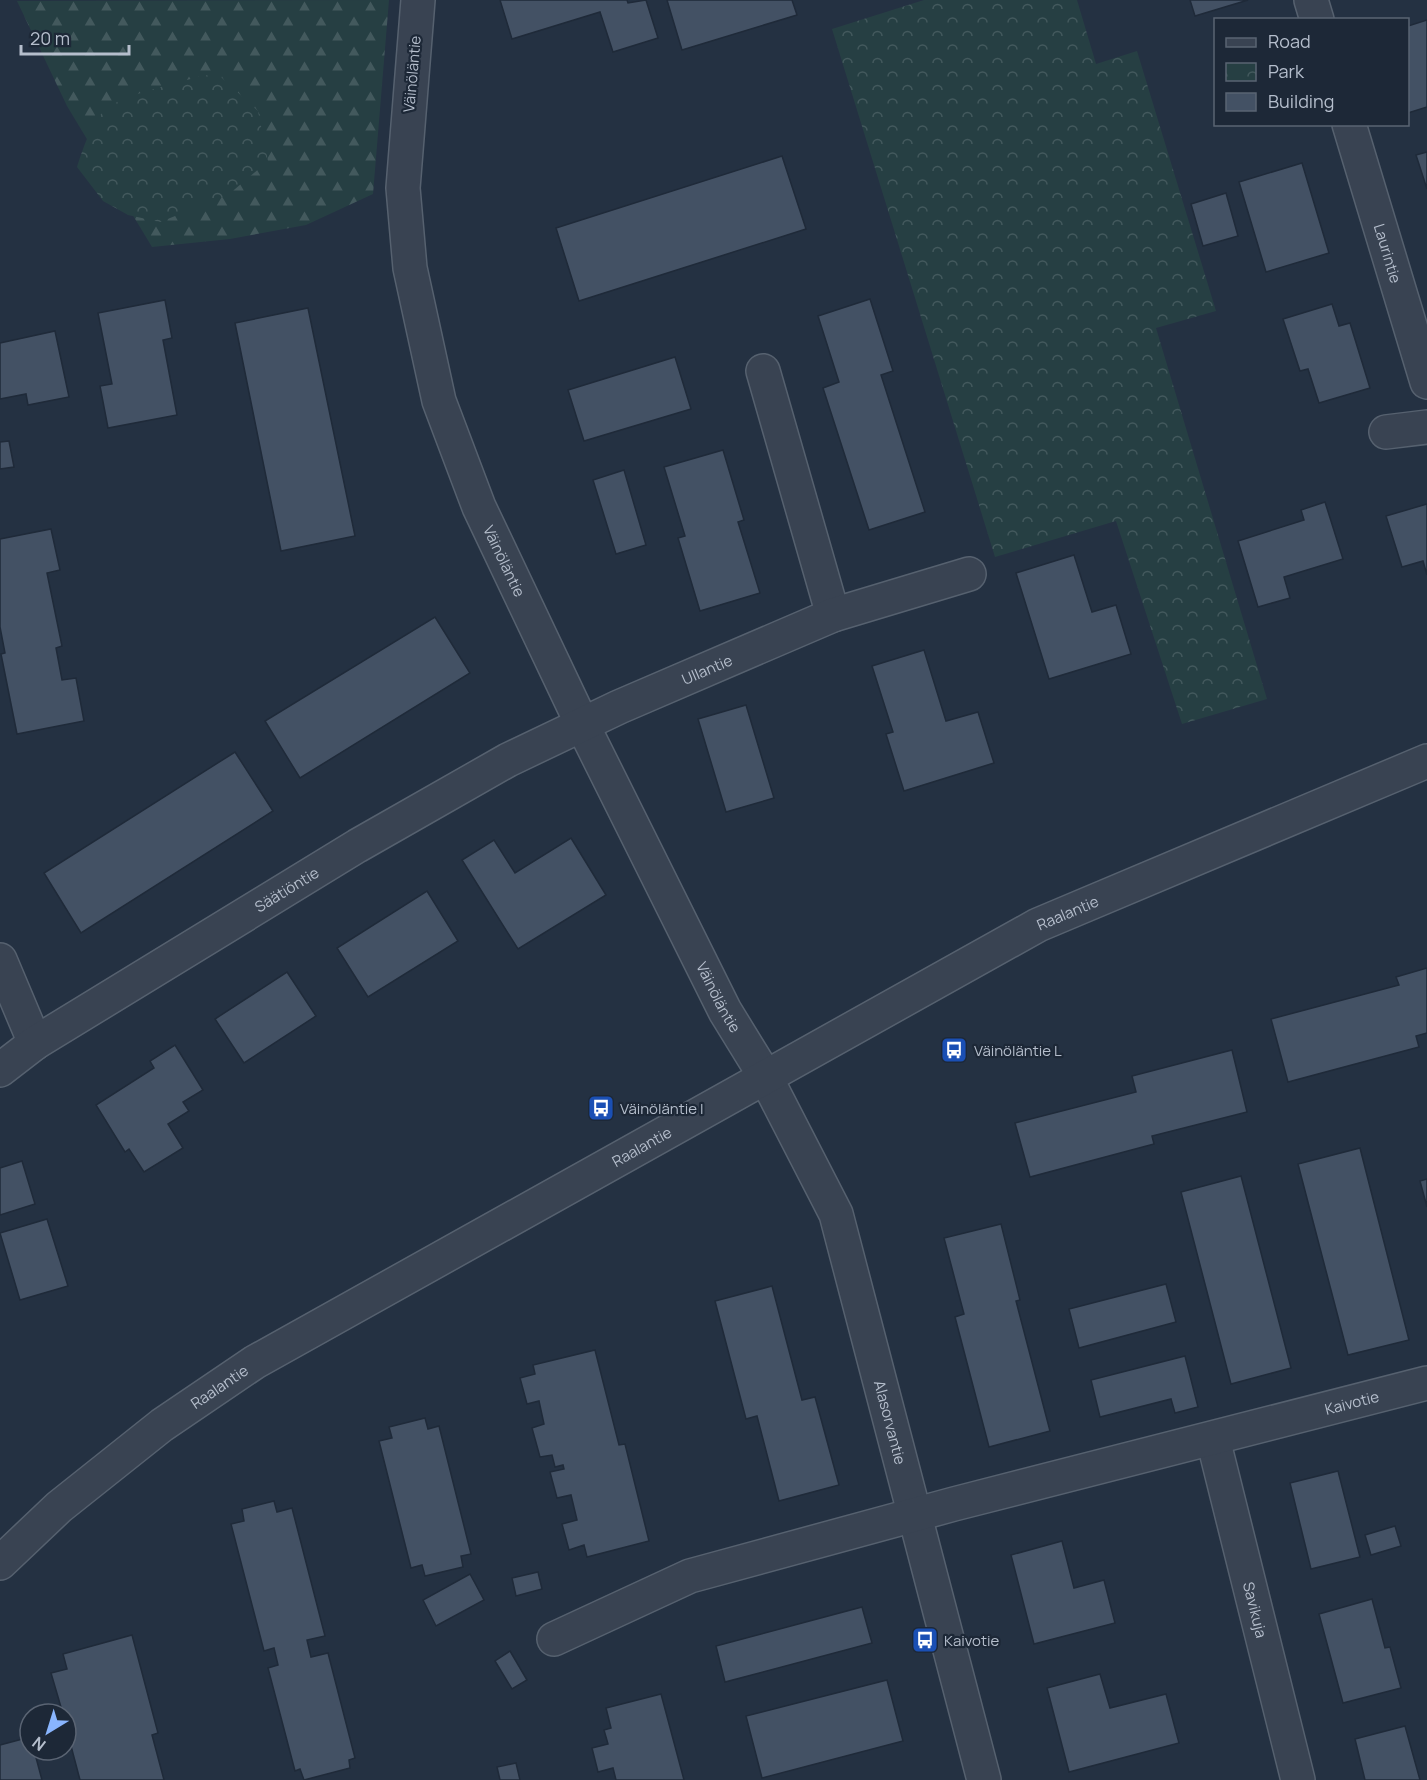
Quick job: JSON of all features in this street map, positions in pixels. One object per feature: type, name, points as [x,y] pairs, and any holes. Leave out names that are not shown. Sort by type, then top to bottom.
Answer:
[{"type":"street","name":"Väinöläntie","points":[[418,0],[403,188],[410,268],[439,401],[479,507],[582,724],[724,1011],[765,1076]]},
{"type":"street","points":[[1311,0],[1316,18]]},
{"type":"street","name":"Laurintie","points":[[1350,126],[1427,382]]},
{"type":"street","points":[[763,371],[833,615]]},
{"type":"street","points":[[1386,432],[1427,427]]},
{"type":"street","name":"Ullantie","points":[[582,724],[833,615],[969,574]]},
{"type":"street","name":"Säätiöntie","points":[[0,1070],[35,1043],[357,846],[507,760],[582,724]]},
{"type":"street","name":"Raalantie","points":[[0,1563],[59,1507],[162,1425],[255,1362],[1038,926],[1427,761]]},
{"type":"street","points":[[0,960],[35,1043]]},
{"type":"street","name":"Alasorvantie","points":[[765,1076],[836,1214],[984,1780]]},
{"type":"street","name":"Kaivotie","points":[[554,1639],[690,1576],[1427,1383]]},
{"type":"street","name":"Savikuja","points":[[1213,1439],[1298,1780]]},
{"type":"green space","points":[[389,0],[373,194],[306,225],[230,239],[152,247],[67,106],[17,1]]},
{"type":"green space","points":[[924,0],[1077,0],[1096,64],[1137,51],[1216,311],[1156,328],[1267,699],[1182,724],[1116,521],[995,557],[832,29]]},
{"type":"green space","points":[[204,75],[221,77],[258,111],[268,161],[228,195],[160,222],[128,215],[103,201],[77,167],[88,136],[101,114],[126,98]]},
{"type":"building","points":[[500,0],[627,0],[628,3],[646,0],[658,38],[613,52],[600,12],[512,39]]},
{"type":"building","points":[[667,0],[792,0],[797,15],[682,50]]},
{"type":"building","points":[[1190,0],[1248,0],[1195,16]]},
{"type":"building","points":[[1427,20],[1427,107],[1409,113],[1409,26]]},
{"type":"building","points":[[1427,152],[1427,189],[1416,155]]},
{"type":"building","points":[[782,156],[806,229],[579,301],[556,228]]},
{"type":"building","points":[[1302,163],[1329,253],[1266,272],[1239,182]]},
{"type":"building","points":[[1226,193],[1238,236],[1203,246],[1191,204]]},
{"type":"building","points":[[870,299],[893,371],[881,375],[925,512],[869,530],[823,388],[839,382],[818,316]]},
{"type":"building","points":[[165,300],[172,338],[163,340],[177,415],[108,428],[100,386],[112,384],[98,313]]},
{"type":"building","points":[[1332,304],[1339,326],[1350,323],[1370,388],[1319,403],[1308,369],[1300,371],[1283,319]]},
{"type":"building","points":[[308,308],[355,536],[281,551],[235,323]]},
{"type":"building","points":[[55,331],[69,397],[28,405],[26,394],[0,399],[0,343]]},
{"type":"building","points":[[675,357],[691,409],[584,441],[568,390]]},
{"type":"building","points":[[9,441],[14,467],[0,469],[0,442]]},
{"type":"building","points":[[723,450],[744,520],[738,522],[760,593],[700,611],[678,538],[685,536],[664,467]]},
{"type":"building","points":[[624,470],[646,545],[616,554],[593,480]]},
{"type":"building","points":[[1325,502],[1343,559],[1284,577],[1290,598],[1258,607],[1238,541],[1304,520],[1301,510]]},
{"type":"building","points":[[1427,504],[1427,575],[1423,561],[1402,567],[1386,516]]},
{"type":"building","points":[[51,529],[60,570],[47,573],[62,646],[56,648],[62,680],[76,678],[84,721],[17,734],[1,654],[5,653],[0,627],[0,539]]},
{"type":"building","points":[[1074,555],[1092,612],[1116,605],[1131,654],[1049,679],[1016,573]]},
{"type":"building","points":[[435,617],[470,673],[300,778],[265,721]]},
{"type":"building","points":[[924,650],[946,721],[978,712],[994,763],[904,791],[886,734],[893,732],[872,666]]},
{"type":"building","points":[[746,705],[774,798],[726,812],[698,719]]},
{"type":"building","points":[[235,752],[273,811],[81,933],[44,873]]},
{"type":"building","points":[[571,838],[606,895],[518,949],[462,860],[494,840],[515,873]]},
{"type":"building","points":[[427,891],[458,941],[368,997],[337,948]]},
{"type":"building","points":[[1427,968],[1427,1033],[1416,1036],[1419,1047],[1288,1082],[1271,1019],[1399,985],[1396,977]]},
{"type":"building","points":[[287,972],[316,1016],[244,1063],[215,1019]]},
{"type":"building","points":[[175,1045],[203,1090],[183,1102],[189,1111],[168,1124],[183,1148],[144,1172],[129,1149],[125,1152],[96,1105],[154,1068],[150,1061]]},
{"type":"building","points":[[1232,1050],[1247,1112],[1152,1136],[1154,1144],[1030,1177],[1015,1123],[1136,1092],[1132,1076]]},
{"type":"building","points":[[1360,1148],[1409,1340],[1348,1355],[1298,1164]]},
{"type":"building","points":[[22,1161],[35,1204],[0,1215],[0,1168]]},
{"type":"building","points":[[1241,1176],[1291,1368],[1231,1384],[1181,1192]]},
{"type":"building","points":[[1427,1179],[1427,1207],[1420,1181]]},
{"type":"building","points":[[47,1219],[68,1286],[20,1300],[0,1233]]},
{"type":"building","points":[[1001,1224],[1020,1300],[1016,1301],[1050,1431],[989,1447],[955,1317],[964,1314],[944,1238]]},
{"type":"building","points":[[1166,1284],[1176,1322],[1079,1348],[1069,1309]]},
{"type":"building","points":[[772,1286],[802,1400],[815,1397],[839,1485],[779,1501],[757,1416],[746,1419],[715,1301]]},
{"type":"building","points":[[595,1350],[619,1445],[625,1444],[649,1541],[587,1557],[584,1545],[569,1550],[562,1524],[577,1520],[571,1495],[557,1498],[550,1472],[564,1469],[563,1465],[555,1467],[552,1455],[540,1457],[532,1428],[544,1424],[539,1401],[527,1404],[520,1378],[535,1374],[533,1365]]},
{"type":"building","points":[[1185,1356],[1198,1407],[1175,1413],[1171,1399],[1100,1417],[1091,1380]]},
{"type":"building","points":[[425,1418],[428,1429],[439,1426],[471,1554],[461,1556],[463,1567],[425,1576],[422,1565],[411,1568],[379,1441],[392,1438],[389,1427]]},
{"type":"building","points":[[1338,1471],[1360,1557],[1311,1569],[1290,1483]]},
{"type":"building","points":[[274,1501],[277,1512],[292,1508],[325,1636],[307,1640],[311,1657],[328,1653],[355,1758],[349,1760],[350,1768],[304,1780],[300,1769],[295,1771],[268,1668],[278,1665],[274,1648],[264,1651],[231,1524],[244,1521],[242,1509]]},
{"type":"building","points":[[1395,1526],[1401,1546],[1371,1555],[1365,1535]]},
{"type":"building","points":[[1062,1541],[1074,1588],[1104,1580],[1115,1623],[1034,1644],[1011,1555]]},
{"type":"building","points":[[538,1572],[542,1589],[516,1596],[512,1578]]},
{"type":"building","points":[[470,1574],[484,1600],[436,1626],[423,1600]]},
{"type":"building","points":[[1372,1599],[1385,1648],[1390,1647],[1401,1688],[1343,1703],[1319,1614]]},
{"type":"building","points":[[862,1607],[872,1643],[725,1682],[716,1646]]},
{"type":"building","points":[[132,1635],[158,1733],[152,1735],[164,1780],[80,1780],[75,1762],[78,1762],[78,1702],[59,1702],[51,1673],[67,1669],[63,1654]]},
{"type":"building","points":[[510,1651],[527,1680],[512,1689],[495,1661]]},
{"type":"building","points":[[1100,1674],[1110,1708],[1166,1694],[1179,1743],[1069,1772],[1047,1688]]},
{"type":"building","points":[[887,1680],[903,1741],[762,1778],[746,1716]]},
{"type":"building","points":[[661,1694],[684,1780],[616,1780],[613,1768],[598,1772],[592,1748],[608,1744],[604,1730],[611,1728],[606,1708]]},
{"type":"building","points":[[1405,1726],[1420,1780],[1365,1780],[1355,1739]]},
{"type":"building","points":[[18,1740],[18,1762],[37,1762],[42,1780],[0,1780],[0,1745]]},
{"type":"building","points":[[516,1763],[520,1780],[500,1780],[497,1767]]},
{"type":"place","name":"Väinöläntie L","points":[[954,1050]]},
{"type":"place","name":"Väinöläntie I","points":[[601,1108]]},
{"type":"place","name":"Kaivotie","points":[[925,1640]]}]
